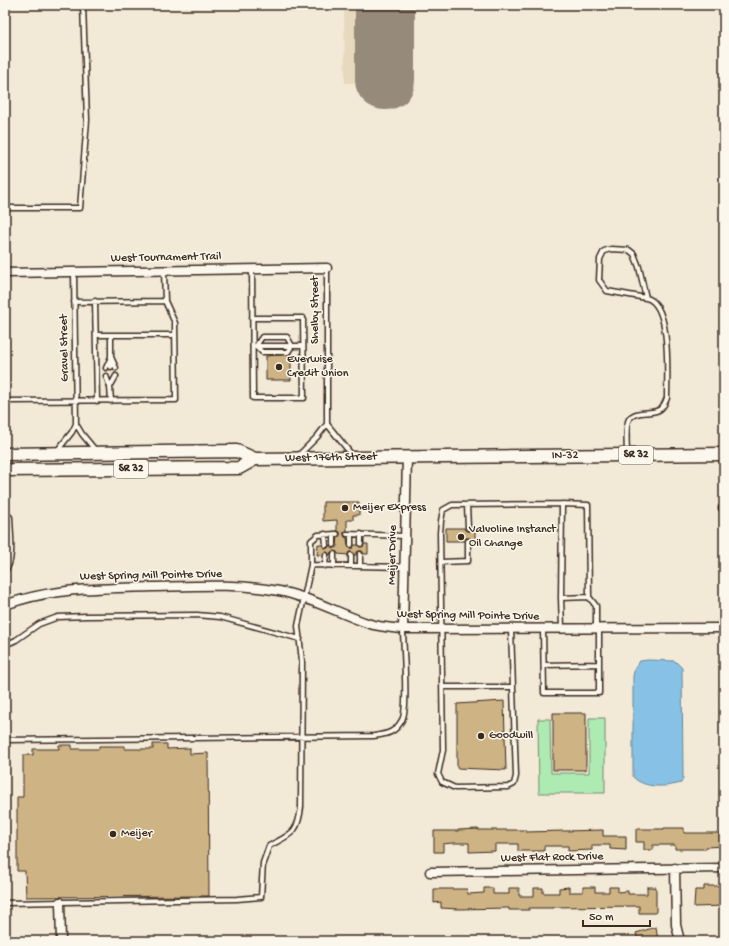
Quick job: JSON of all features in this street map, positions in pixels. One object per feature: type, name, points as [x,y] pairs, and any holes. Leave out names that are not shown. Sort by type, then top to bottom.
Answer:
[{"type":"main road","name":"West 176th Street","points":[[5,454],[237,451],[255,459],[407,457]]},
{"type":"main road","name":"IN-32","points":[[407,457],[724,454]]},
{"type":"main road","name":"West 176th Street","points":[[5,470],[239,468],[255,459]]},
{"type":"street","name":"West Tournament Trail","points":[[5,273],[327,268]]},
{"type":"street","name":"Meijer Drive","points":[[403,629],[407,457]]},
{"type":"street","name":"West Spring Mill Pointe Drive","points":[[5,605],[48,593],[72,590],[218,585],[279,591],[304,598],[368,623],[403,629],[724,628]]},
{"type":"street","points":[[675,868],[676,925],[680,941]]},
{"type":"street","name":"West Flat Rock Drive","points":[[430,872],[724,868]]},
{"type":"street","points":[[60,902],[61,941]]},
{"type":"lane","points":[[5,208],[80,208],[87,120],[83,5]]},
{"type":"lane","points":[[627,455],[627,426],[630,419],[636,414],[658,411],[664,406],[667,398],[666,332],[657,305],[650,299],[607,291],[599,280],[600,259],[604,251],[612,249],[628,250],[634,254],[639,267],[646,298]]},
{"type":"lane","name":"Shelby Street","points":[[327,268],[327,424]]},
{"type":"lane","points":[[252,269],[252,318],[254,346],[253,398],[304,398],[302,318],[252,318]]},
{"type":"lane","points":[[5,401],[176,400],[175,323],[165,300],[164,270]]},
{"type":"lane","name":"Gravel Street","points":[[74,272],[76,424]]},
{"type":"lane","points":[[74,302],[165,300]]},
{"type":"lane","points":[[95,301],[97,401]]},
{"type":"lane","points":[[96,335],[175,335]]},
{"type":"lane","points":[[108,368],[111,357],[111,335]]},
{"type":"lane","points":[[254,346],[262,337],[287,338],[292,346]]},
{"type":"lane","points":[[254,346],[303,346]]},
{"type":"lane","points":[[254,346],[262,352],[288,352],[292,346]]},
{"type":"lane","points":[[111,357],[116,368]]},
{"type":"lane","points":[[110,387],[116,376]]},
{"type":"lane","points":[[108,377],[111,401]]},
{"type":"lane","points":[[76,424],[97,452]]},
{"type":"lane","points":[[55,453],[72,432],[76,424]]},
{"type":"lane","points":[[295,459],[317,437],[327,424],[354,458]]},
{"type":"lane","points":[[562,504],[562,629]]},
{"type":"lane","points":[[511,629],[516,776],[514,784],[508,787],[455,788],[442,782],[438,774],[443,750],[441,562],[441,520],[443,510],[452,505],[588,505],[589,597],[596,606],[599,693],[544,693],[543,629]]},
{"type":"lane","points":[[467,505],[468,528]]},
{"type":"lane","points":[[5,514],[10,517],[11,560],[8,568],[5,570]]},
{"type":"lane","points":[[5,904],[262,897],[263,863],[269,846],[292,834],[300,819],[302,661],[298,626],[311,565],[311,541],[318,534],[335,534],[334,545]]},
{"type":"lane","points":[[325,534],[326,545]]},
{"type":"lane","points":[[351,545],[349,534],[405,536]]},
{"type":"lane","points":[[361,534],[361,544]]},
{"type":"lane","points":[[441,562],[468,561],[468,541]]},
{"type":"lane","points":[[334,554],[334,566]]},
{"type":"lane","points":[[360,554],[360,566]]},
{"type":"lane","points":[[325,566],[326,555]]},
{"type":"lane","points":[[351,555],[351,566]]},
{"type":"lane","points":[[311,565],[405,567]]},
{"type":"lane","points":[[561,598],[589,597]]},
{"type":"lane","points":[[5,645],[16,640],[39,624],[46,621],[58,617],[87,616],[197,615],[220,617],[300,639]]},
{"type":"lane","points":[[5,740],[374,736],[388,734],[397,727],[403,719],[405,703],[403,629]]},
{"type":"lane","points":[[544,665],[599,664]]},
{"type":"lane","points":[[443,687],[512,687]]},
{"type":"shaded area","points":[[344,5],[407,5],[407,82],[345,83]]},
{"type":"green space","points":[[589,718],[605,718],[605,793],[539,793],[538,719],[550,719],[551,773],[589,773]]},
{"type":"water","points":[[640,661],[675,661],[682,668],[683,778],[681,783],[656,786],[643,784],[633,777],[633,676],[635,668]]},
{"type":"building","name":"Everwise Credit Union","points":[[291,354],[291,380],[266,380],[266,356]]},
{"type":"building","points":[[323,502],[359,502],[359,515],[353,515],[353,520],[347,520],[347,531],[344,532],[344,534],[350,548],[353,548],[354,545],[361,547],[364,544],[368,544],[368,554],[364,554],[360,551],[357,552],[356,555],[349,552],[348,555],[338,554],[334,551],[331,552],[330,555],[326,552],[322,555],[317,555],[318,544],[325,548],[328,548],[329,545],[335,548],[340,534],[340,532],[337,531],[337,520],[323,521]]},
{"type":"building","name":"Valvoline Instanct Oil Change","points":[[446,528],[464,528],[465,530],[470,531],[471,528],[475,528],[475,541],[471,541],[466,538],[465,541],[446,541]]},
{"type":"building","name":"Goodwill","points":[[504,701],[506,770],[457,768],[457,704]]},
{"type":"building","points":[[553,713],[586,713],[586,770],[553,770]]},
{"type":"building","name":"Meijer","points":[[153,744],[167,744],[167,749],[190,748],[190,754],[208,753],[209,896],[26,897],[25,871],[17,871],[17,797],[23,797],[23,755],[33,755],[33,749],[59,749],[59,745],[72,745],[72,749],[99,749],[99,746],[125,746],[125,749],[153,749]]},
{"type":"building","points":[[684,828],[684,833],[724,833],[724,846],[706,847],[706,849],[675,849],[675,845],[653,845],[653,850],[644,850],[644,842],[636,842],[636,829]]},
{"type":"building","points":[[478,829],[526,830],[526,832],[603,830],[603,836],[626,836],[626,850],[610,849],[610,845],[592,845],[592,850],[568,851],[568,846],[544,846],[544,851],[518,851],[518,844],[495,844],[495,851],[469,852],[469,843],[452,843],[443,844],[443,852],[434,852],[434,831]]},
{"type":"building","points":[[704,886],[724,886],[724,906],[694,907],[695,890],[704,890]]},
{"type":"building","points":[[569,887],[569,892],[583,892],[583,887],[595,887],[595,892],[609,892],[609,887],[618,887],[618,892],[628,891],[628,894],[647,894],[647,887],[656,887],[656,913],[639,913],[639,906],[554,907],[529,908],[529,910],[509,910],[509,908],[441,908],[441,902],[434,903],[434,889],[467,889],[468,894],[484,893],[484,888],[493,888],[493,894],[509,894],[509,888],[519,888],[519,896],[534,896],[534,888],[543,888],[543,893],[559,893],[559,888]]},
{"type":"building","points":[[656,927],[658,941],[638,941],[636,933]]},
{"type":"runway","points":[[385,5],[385,80]]},
{"type":"place","name":"Everwise Credit Union","points":[[279,367]]},
{"type":"place","name":"Meijer Express","points":[[345,508]]},
{"type":"place","name":"Valvoline Instanct Oil Change","points":[[461,537]]},
{"type":"place","name":"Goodwill","points":[[481,736]]},
{"type":"place","name":"Meijer","points":[[113,834]]}]
